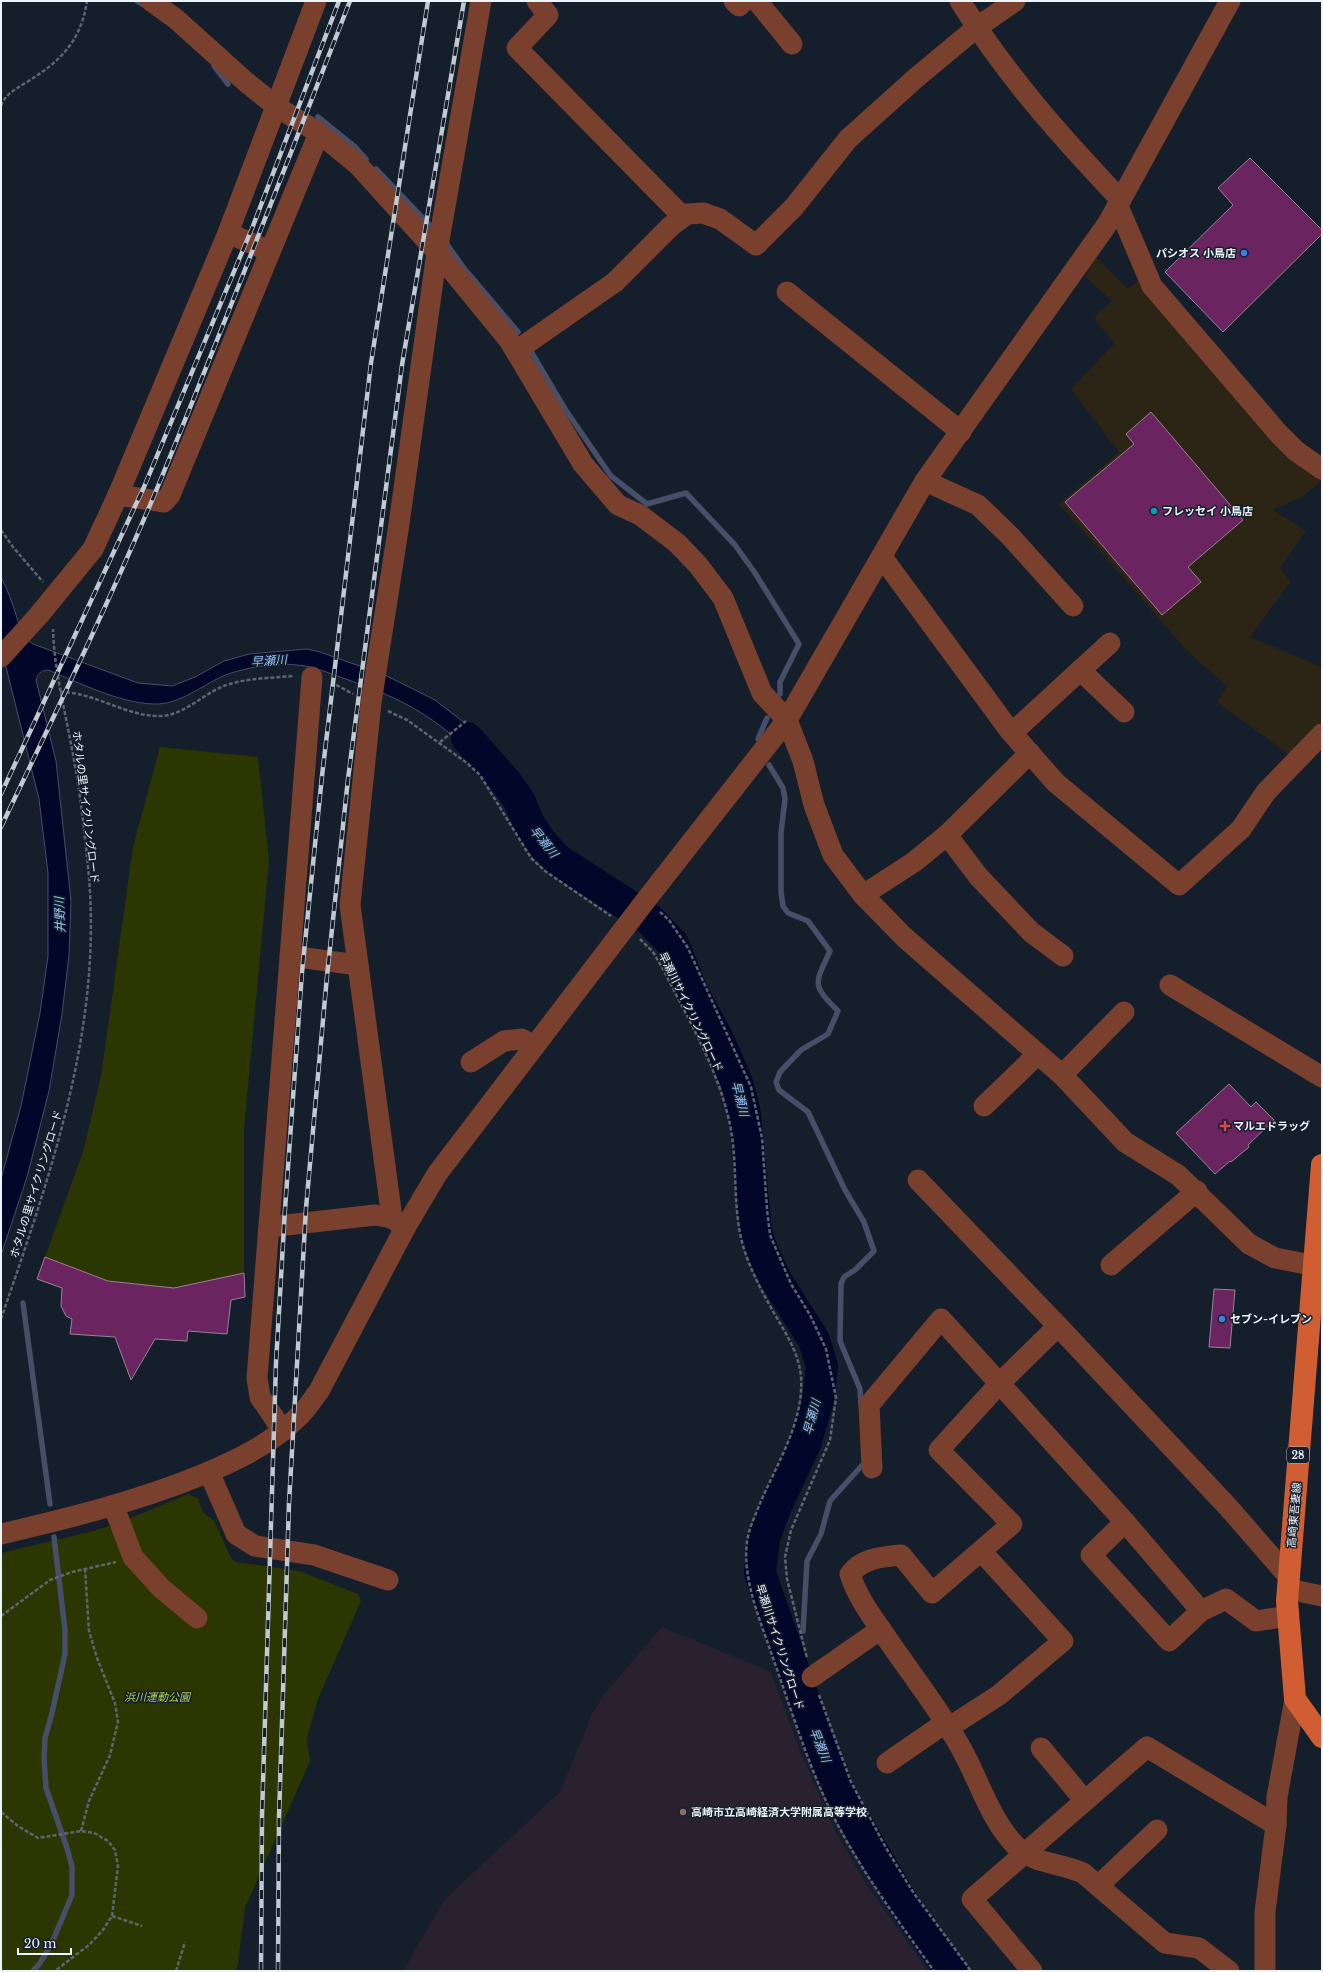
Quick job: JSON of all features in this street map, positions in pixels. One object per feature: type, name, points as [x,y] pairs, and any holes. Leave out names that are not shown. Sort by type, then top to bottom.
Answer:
[{"type":"main road","name":"高崎東吾妻線","points":[[1295,1699],[1288,1616],[1288,1583],[1317,1267],[1322,1165]]},
{"type":"main road","points":[[1295,1699],[1322,1737]]},
{"type":"street","points":[[151,1],[176,19],[246,82],[277,107],[319,133],[358,165],[437,252],[516,351],[583,464],[618,505],[640,515],[677,543],[698,565],[723,598],[762,693],[787,720],[803,762],[814,805],[833,855],[863,895],[904,937],[1062,1075],[1125,1142],[1178,1175],[1197,1191],[1249,1244],[1275,1258],[1317,1267]]},
{"type":"street","points":[[1,657],[89,557],[118,495],[228,233],[316,1]]},
{"type":"street","points":[[398,1223],[350,905],[376,668],[399,524],[437,252],[481,1]]},
{"type":"street","points":[[537,1],[548,15],[517,48],[683,217]]},
{"type":"street","points":[[734,1],[739,6],[744,1]]},
{"type":"street","points":[[757,1],[792,44]]},
{"type":"street","points":[[960,1],[976,28],[1020,86],[1064,141],[1119,203],[1152,286],[1278,433],[1296,451],[1322,469]]},
{"type":"street","points":[[516,351],[615,282],[671,226],[687,214],[703,213],[720,219],[756,245],[794,207],[848,139],[917,77],[976,28],[1015,1]]},
{"type":"street","points":[[1,1534],[114,1507],[158,1493],[210,1472],[257,1449],[283,1431],[298,1417],[319,1391],[398,1223],[628,927],[644,902],[787,720],[926,481],[1108,223],[1230,1]]},
{"type":"street","points":[[118,495],[164,502],[170,495],[269,251],[319,133]]},
{"type":"street","points":[[228,233],[269,251]]},
{"type":"street","points":[[787,292],[961,432]]},
{"type":"street","points":[[926,481],[978,505],[1010,536],[1073,606]]},
{"type":"street","points":[[882,557],[1012,733],[1056,783],[1179,885],[1241,830],[1266,792],[1322,734]]},
{"type":"street","points":[[1012,733],[1110,643]]},
{"type":"street","points":[[1080,670],[1124,712]]},
{"type":"street","points":[[283,1431],[260,1397],[257,1378],[312,677]]},
{"type":"street","points":[[863,895],[914,862],[947,835],[1030,753]]},
{"type":"street","points":[[947,835],[978,876],[1031,932],[1063,956]]},
{"type":"street","points":[[290,956],[358,965]]},
{"type":"street","points":[[1170,985],[1322,1077]]},
{"type":"street","points":[[1062,1075],[1124,1012]]},
{"type":"street","points":[[471,1062],[504,1041],[522,1039],[534,1047]]},
{"type":"street","points":[[984,1106],[1038,1054]]},
{"type":"street","points":[[918,1180],[1228,1507],[1288,1583],[1322,1596]]},
{"type":"street","points":[[1111,1265],[1197,1191]]},
{"type":"street","points":[[269,1227],[375,1215],[398,1223]]},
{"type":"street","points":[[872,1468],[869,1405],[941,1319],[1125,1522],[1201,1611]]},
{"type":"street","points":[[1058,1326],[1000,1383],[939,1450],[1012,1524],[932,1593],[900,1555],[873,1558],[857,1566],[850,1574],[853,1584],[881,1629],[961,1748],[996,1822],[1015,1844],[1034,1859],[1072,1868],[1083,1873],[1165,1943],[1199,1948],[1229,1971]]},
{"type":"street","points":[[210,1472],[236,1534],[255,1546],[314,1555],[388,1580]]},
{"type":"street","points":[[114,1507],[133,1557],[161,1588],[197,1618]]},
{"type":"street","points":[[1125,1522],[1091,1555],[1169,1641],[1201,1611],[1226,1599],[1256,1621],[1288,1616]]},
{"type":"street","points":[[886,1762],[946,1725],[999,1695],[1063,1641],[981,1551]]},
{"type":"street","points":[[812,1677],[881,1629]]},
{"type":"street","points":[[1264,1971],[1264,1912],[1276,1825],[1277,1797],[1295,1699]]},
{"type":"street","points":[[1032,1971],[972,1898],[1147,1747],[1276,1825]]},
{"type":"street","points":[[1041,1748],[1085,1801]]},
{"type":"street","points":[[1098,1886],[1157,1830]]},
{"type":"path","points":[[1,106],[9,93],[51,67],[62,58],[72,45],[85,14],[87,1]]},
{"type":"path","points":[[1,530],[13,547],[44,583]]},
{"type":"path","name":"ホタルの里サイクリングロード","points":[[1,1319],[58,1144],[77,1064],[85,1019],[88,985],[91,940],[88,868],[74,760],[60,692],[53,647]]},
{"type":"path","name":"早瀬川サイクリングロード","points":[[60,692],[76,693],[140,713],[162,716],[183,710],[223,686],[234,683],[299,675],[331,682],[372,700],[407,720],[440,742],[480,775],[531,858],[545,871],[628,927],[653,952],[663,969],[716,1080],[730,1129],[737,1210],[743,1245],[757,1281],[794,1347],[799,1362],[801,1385],[799,1410],[792,1430],[751,1523],[747,1541],[746,1558],[758,1615],[802,1741],[826,1802],[858,1860],[887,1906],[934,1971]]},
{"type":"path","points":[[440,742],[466,720]]},
{"type":"path","points":[[644,902],[669,920],[688,948],[751,1087],[762,1138],[770,1235],[791,1284],[810,1315],[826,1349],[836,1398],[830,1440],[791,1530],[785,1557],[787,1579],[795,1616],[812,1677],[851,1782],[886,1848],[913,1892],[971,1971]]},
{"type":"path","points":[[1,1616],[50,1580],[72,1572],[133,1557]]},
{"type":"path","points":[[81,1832],[90,1801],[110,1754],[118,1722],[114,1703],[88,1631],[85,1569]]},
{"type":"path","points":[[1,1812],[18,1826],[38,1838],[81,1832],[94,1833],[108,1841],[115,1850],[118,1866],[112,1916],[90,1944],[55,1971]]},
{"type":"path","points":[[112,1916],[142,1926]]},
{"type":"path","points":[[176,1971],[185,1942]]},
{"type":"shaded area","points":[[1096,257],[1128,289],[1142,278],[1284,449],[1322,480],[1304,496],[1273,510],[1306,531],[1280,568],[1290,582],[1250,637],[1322,667],[1322,725],[1292,757],[1217,702],[1227,686],[1190,654],[1059,504],[1119,452],[1071,389],[1114,344],[1094,317],[1112,301],[1085,277]]},
{"type":"shaded area","name":"高崎市立高崎経済大学附属高等学校","points":[[662,1627],[771,1672],[801,1754],[835,1831],[867,1886],[928,1971],[403,1971],[445,1899],[560,1792],[593,1712],[607,1691]]},
{"type":"green space","points":[[160,747],[258,757],[269,861],[244,1129],[244,1273],[174,1288],[108,1281],[45,1257],[83,1152],[101,1076],[133,847]]},
{"type":"green space","name":"浜川運動公園","points":[[188,1494],[198,1499],[203,1512],[215,1522],[231,1558],[236,1562],[299,1571],[358,1594],[361,1601],[318,1699],[307,1738],[310,1761],[245,1908],[236,1971],[1,1971],[1,1553],[94,1531],[121,1522]]},
{"type":"water","name":"井野川","points":[[1,577],[10,596],[22,631],[28,640],[33,644],[138,683],[172,686],[195,677],[224,661],[249,654],[307,649],[320,652],[385,675],[435,700],[488,741],[509,764],[491,774],[451,734],[414,708],[374,690],[309,667],[291,664],[278,664],[246,669],[223,676],[181,698],[154,704],[141,703],[114,696],[48,670],[40,673],[36,680],[56,761],[71,901],[69,955],[62,1014],[49,1091],[27,1177],[1,1255],[1,1179],[21,1106],[40,1013],[48,956],[48,873],[39,799],[1,647]]},
{"type":"building","name":"パシオス 小鳥店","points":[[1250,158],[1322,230],[1322,234],[1223,332],[1165,272],[1233,205],[1218,188]]},
{"type":"building","name":"フレッセイ 小鳥店","points":[[1151,412],[1243,520],[1188,567],[1201,582],[1162,615],[1065,502],[1134,444],[1126,434]]},
{"type":"building","name":"マルエドラッグ","points":[[1229,1084],[1251,1107],[1256,1102],[1274,1120],[1248,1145],[1249,1147],[1215,1174],[1176,1133]]},
{"type":"building","points":[[45,1257],[108,1281],[174,1288],[244,1273],[245,1297],[231,1300],[227,1334],[188,1331],[187,1341],[155,1339],[131,1380],[115,1337],[70,1334],[72,1319],[66,1316],[61,1306],[62,1288],[37,1279]]},
{"type":"building","name":"セブン-イレブン","points":[[1214,1289],[1235,1290],[1230,1348],[1209,1347]]},
{"type":"waterway","points":[[137,1],[148,7]]},
{"type":"waterway","points":[[214,66],[228,84]]},
{"type":"waterway","points":[[318,117],[355,147],[366,159]]},
{"type":"waterway","points":[[376,169],[435,231]]},
{"type":"waterway","points":[[444,240],[463,267],[518,332]]},
{"type":"waterway","points":[[529,348],[565,409],[611,476],[647,504],[686,493],[735,545],[755,573],[799,644],[780,682],[780,694]]},
{"type":"waterway","points":[[758,739],[767,718]]},
{"type":"waterway","name":"早瀬川","points":[[467,738],[506,782],[519,800],[529,824],[541,842],[558,860],[649,919],[673,944],[692,991],[719,1041],[737,1083],[745,1114],[756,1233],[764,1255],[776,1280],[814,1340],[822,1366],[818,1400],[805,1444],[776,1506],[764,1538],[760,1573],[821,1749],[844,1802],[903,1903],[951,1971]]},
{"type":"waterway","points":[[769,765],[783,788],[785,799],[781,833],[781,892],[783,906],[788,913],[808,921],[830,951],[821,970],[818,983],[823,995],[838,1011],[828,1034],[801,1050],[780,1072],[776,1082],[779,1090],[808,1112],[845,1190],[864,1222],[874,1251],[855,1270],[844,1277],[841,1284],[840,1341],[860,1389],[861,1405]]},
{"type":"waterway","points":[[23,1303],[50,1504]]},
{"type":"waterway","points":[[803,1631],[807,1561],[821,1534],[830,1501],[865,1462]]},
{"type":"waterway","points":[[33,1971],[40,1963],[51,1945],[72,1895],[72,1867],[46,1788],[44,1759],[45,1738],[65,1654],[65,1630],[54,1537]]},
{"type":"waterway","points":[[786,1652],[797,1647]]},
{"type":"railway","points":[[1,794],[144,487],[253,226],[339,1]]},
{"type":"railway","points":[[1,827],[61,702],[138,534],[230,308],[350,1]]},
{"type":"railway","points":[[261,1971],[262,1816],[276,1363],[285,1209],[302,972],[322,776],[371,363],[428,1]]},
{"type":"railway","points":[[278,1971],[279,1818],[289,1503],[306,1208],[327,976],[348,779],[402,365],[464,1]]},
{"type":"place","name":"パシオス 小鳥店","points":[[1244,253]]},
{"type":"place","name":"フレッセイ 小鳥店","points":[[1154,511]]},
{"type":"place","name":"マルエドラッグ","points":[[1225,1126]]},
{"type":"place","name":"セブン-イレブン","points":[[1222,1319]]},
{"type":"place","name":"高崎市立高崎経済大学附属高等学校","points":[[683,1812]]}]
